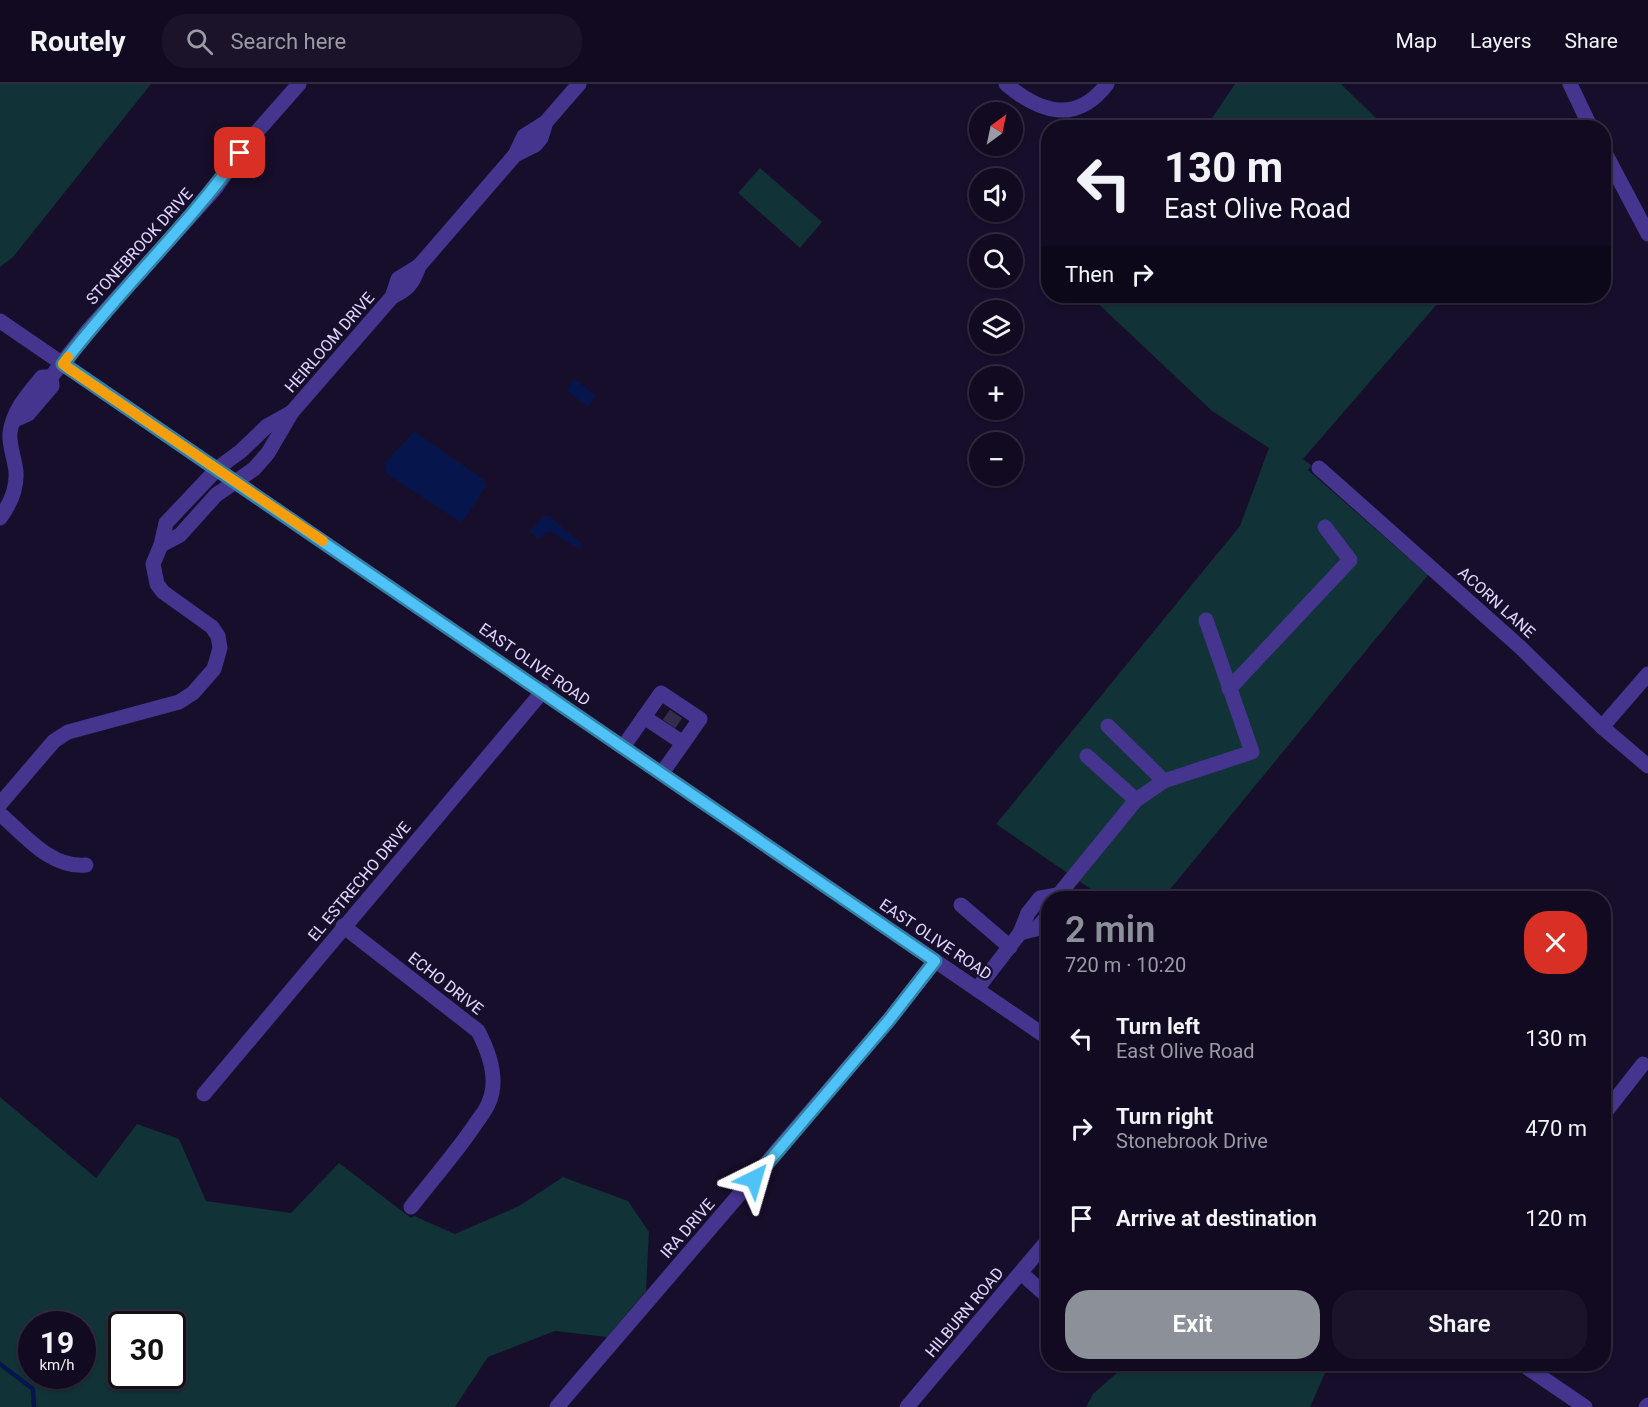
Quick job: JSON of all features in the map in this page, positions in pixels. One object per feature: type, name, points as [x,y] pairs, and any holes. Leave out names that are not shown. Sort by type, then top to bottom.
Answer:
[{"type":"street","name":"STONEBROOK DRIVE","points":[[0,518],[14,494],[16,468],[10,444],[10,431],[15,420],[28,414],[52,386],[51,377],[89,329],[214,190],[254,135],[299,84]]},
{"type":"street","name":"HEIRLOOM DRIVE","points":[[161,545],[180,535],[216,495],[254,469],[268,453],[292,412],[392,297],[408,289],[419,267],[515,155],[541,138],[546,122],[579,84]]},
{"type":"street","points":[[1006,84],[1035,106],[1063,110],[1077,107],[1091,100],[1107,84]]},
{"type":"street","points":[[1570,84],[1587,120]]},
{"type":"street","points":[[1611,164],[1648,234]]},
{"type":"street","name":"EAST OLIVE ROAD","points":[[0,321],[1041,1033]]},
{"type":"street","name":"HEIRLOOM DRIVE","points":[[0,804],[54,741],[68,732],[179,702],[193,693],[214,669],[220,648],[212,627],[163,592],[157,584],[153,564],[161,545],[166,523],[218,468],[241,451],[267,426],[292,412]]},
{"type":"street","name":"ACORN LANE","points":[[1319,468],[1511,639],[1602,727],[1648,766]]},
{"type":"street","points":[[1229,689],[1350,560],[1325,527]]},
{"type":"street","points":[[1061,891],[1136,800],[1164,781],[1252,752],[1206,620]]},
{"type":"street","points":[[1602,727],[1648,674]]},
{"type":"street","name":"EL ESTRECHO DRIVE","points":[[204,1094],[543,691]]},
{"type":"street","points":[[623,747],[661,693],[682,743]]},
{"type":"street","points":[[644,717],[700,719],[662,772]]},
{"type":"street","points":[[1108,726],[1164,781]]},
{"type":"street","points":[[1087,756],[1136,800]]},
{"type":"street","points":[[0,814],[53,859],[65,864],[86,865]]},
{"type":"street","points":[[977,989],[1020,933],[1028,913],[1041,898]]},
{"type":"street","points":[[961,905],[1010,946]]},
{"type":"street","points":[[1020,933],[1036,929],[1041,924]]},
{"type":"street","name":"ECHO DRIVE","points":[[343,926],[478,1031],[487,1048],[492,1066],[493,1084],[490,1102],[462,1143],[411,1207]]},
{"type":"street","name":"IRA DRIVE","points":[[557,1407],[881,1029],[935,961]]},
{"type":"street","points":[[1611,1105],[1642,1064]]},
{"type":"street","name":"HILBURN ROAD","points":[[907,1407],[1041,1249]]},
{"type":"street","points":[[1021,1273],[1041,1291]]},
{"type":"street","points":[[1532,1371],[1585,1407]]},
{"type":"green space","points":[[0,84],[151,84],[13,257],[0,267]]},
{"type":"green space","points":[[1235,84],[1341,84],[1378,120],[1211,120]]},
{"type":"green space","points":[[760,168],[822,222],[800,248],[738,193]]},
{"type":"green space","points":[[1097,303],[1438,303],[1303,459],[1312,466],[1308,470],[1428,575],[1169,891],[1094,891],[996,824],[1240,526],[1269,448],[1212,411]]},
{"type":"green space","points":[[0,1097],[96,1178],[137,1124],[179,1139],[206,1201],[291,1213],[339,1163],[411,1218],[414,1216],[455,1234],[519,1206],[563,1177],[628,1201],[649,1232],[646,1291],[607,1337],[555,1331],[488,1357],[455,1407],[0,1407]]},
{"type":"green space","points":[[1119,1371],[1326,1371],[1310,1407],[1086,1407],[1093,1394]]},
{"type":"shaded area","points":[[574,379],[596,395],[588,407],[566,390]]},
{"type":"shaded area","points":[[413,433],[417,433],[484,480],[486,486],[466,517],[460,522],[387,474],[385,463]]},
{"type":"shaded area","points":[[544,516],[549,516],[582,544],[579,549],[552,532],[547,532],[538,539],[530,531]]},
{"type":"waterway","points":[[0,1364],[33,1389],[34,1407]]},
{"type":"tunnel","points":[[669,724],[676,714]]},
{"type":"slow traffic","points":[[68,357],[63,364],[68,368],[323,541]]},
{"type":"route","points":[[240,153],[214,190],[89,329],[63,364],[935,961],[889,1020],[754,1179]]}]
